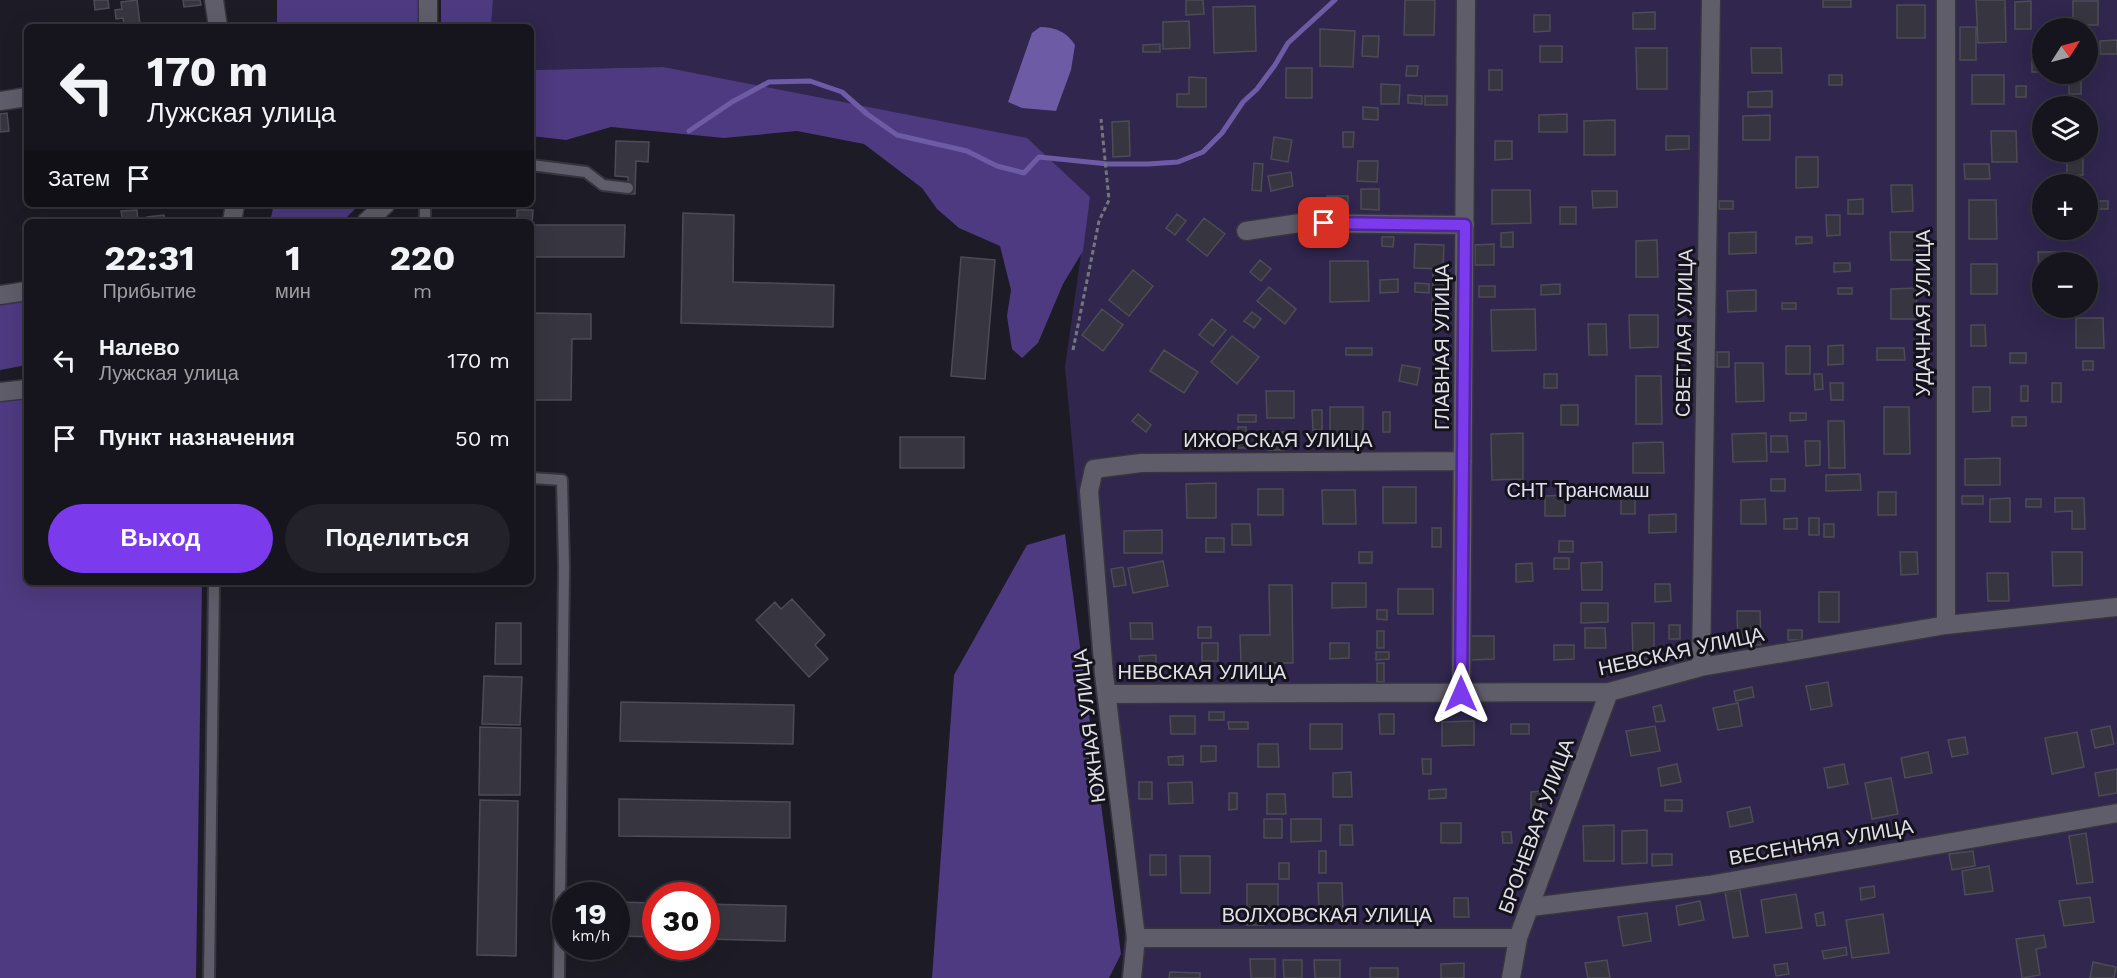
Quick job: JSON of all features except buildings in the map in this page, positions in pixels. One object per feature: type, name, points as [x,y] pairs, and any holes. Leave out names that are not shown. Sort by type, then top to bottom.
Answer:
[{"type":"street","points":[[214,0],[218,24]]},
{"type":"street","points":[[428,0],[428,24]]},
{"type":"street","name":"ГЛАВНАЯ УЛИЦА","points":[[1461,694],[1466,0]]},
{"type":"street","name":"СВЕТЛАЯ УЛИЦА","points":[[1701,667],[1711,0]]},
{"type":"street","name":"УДАЧНАЯ УЛИЦА","points":[[1946,0],[1946,626]]},
{"type":"street","points":[[0,101],[24,97]]},
{"type":"street","points":[[370,219],[384,207]]},
{"type":"street","points":[[1246,231],[1300,223],[1465,225]]},
{"type":"street","points":[[0,295],[24,291]]},
{"type":"street","points":[[0,392],[24,388]]},
{"type":"street","name":"ИЖОРСКАЯ УЛИЦА","points":[[1094,469],[1141,463],[1463,461]]},
{"type":"street","name":"ЮЖНАЯ УЛИЦА","points":[[1094,469],[1089,491],[1104,674],[1136,938],[1132,978]]},
{"type":"street","name":"НЕВСКАЯ УЛИЦА","points":[[1108,694],[1609,692],[1701,667],[1946,626],[2117,607]]},
{"type":"street","name":"БРОНЕВАЯ УЛИЦА","points":[[1511,978],[1518,938],[1609,692]]},
{"type":"street","name":"ВЕСЕННЯЯ УЛИЦА","points":[[1531,908],[1709,885],[2117,813]]},
{"type":"street","name":"ВОЛХОВСКАЯ УЛИЦА","points":[[1136,938],[1518,938]]},
{"type":"lane","points":[[534,165],[586,172],[603,185],[628,188]]},
{"type":"lane","points":[[534,478],[562,480],[564,567],[559,978]]},
{"type":"lane","points":[[209,978],[214,585]]},
{"type":"path","points":[[1073,350],[1099,221],[1109,200],[1101,119]]},
{"type":"green space","name":"СНТ Трансмаш","points":[[493,0],[2117,0],[2117,978],[1121,978],[1125,930],[1095,689],[1065,367],[1089,197],[663,67],[534,70],[534,24],[491,24]]},
{"type":"shaded area","points":[[277,0],[419,0],[418,24],[277,24]]},
{"type":"shaded area","points":[[441,0],[493,0],[491,24],[441,24]]},
{"type":"shaded area","points":[[1040,27],[1060,31],[1075,45],[1071,70],[1056,111],[1022,108],[1008,102],[1032,33]]},
{"type":"shaded area","points":[[663,67],[1027,138],[1090,197],[1083,251],[1063,284],[1038,343],[1022,358],[1012,349],[1007,316],[1011,290],[1000,246],[959,228],[937,209],[922,188],[864,144],[797,131],[724,138],[611,127],[566,140],[534,136],[534,70]]},
{"type":"shaded area","points":[[273,207],[357,207],[345,219],[271,219]]},
{"type":"shaded area","points":[[24,298],[24,366],[0,370],[0,302]]},
{"type":"shaded area","points":[[24,396],[24,585],[202,585],[196,978],[0,978],[0,400]]},
{"type":"shaded area","points":[[1065,534],[1121,954],[1109,978],[932,978],[954,675],[1027,545]]},
{"type":"waterway","points":[[689,131],[732,102],[769,82],[810,81],[842,92],[867,114],[897,135],[967,151],[997,166],[1024,173],[1039,157],[1108,164],[1178,162],[1203,152],[1222,133],[1243,102],[1257,89],[1275,65],[1288,43],[1335,0]]},
{"type":"route","points":[[1324,223],[1465,225],[1461,694]]}]
